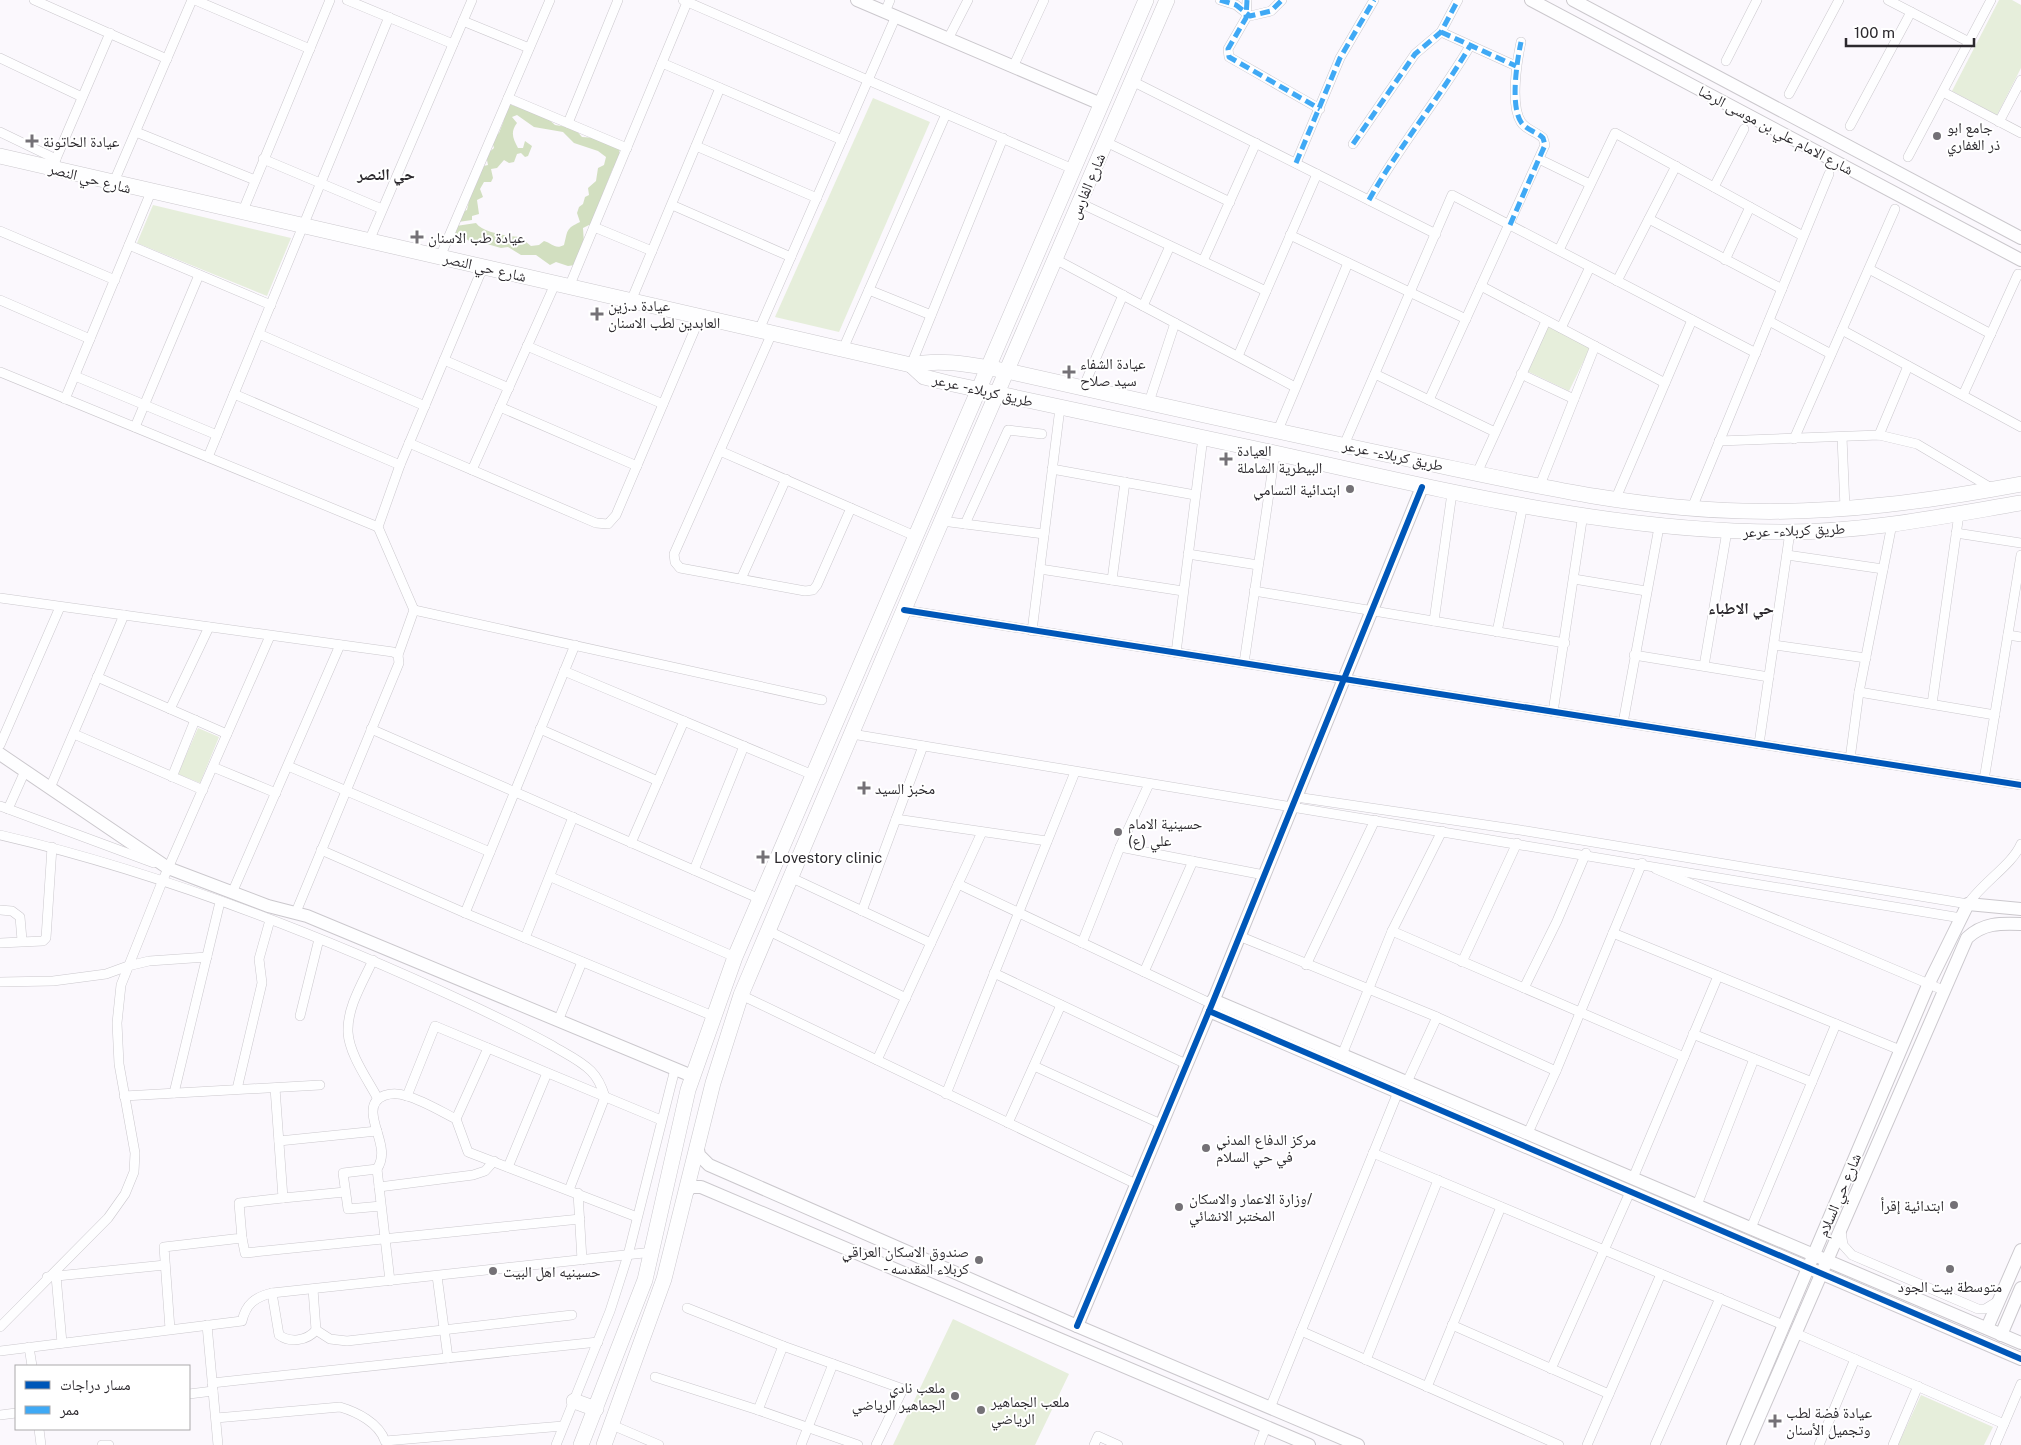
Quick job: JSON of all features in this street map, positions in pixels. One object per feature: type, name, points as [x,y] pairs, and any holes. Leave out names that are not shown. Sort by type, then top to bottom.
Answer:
[{"type":"main road","points":[[857,0],[1101,104]]},
{"type":"main road","name":"شارع الفارس","points":[[581,1445],[645,1280],[653,1252],[692,1076],[735,957],[1146,0]]},
{"type":"main road","name":"شارع الفارس","points":[[604,1445],[664,1279],[722,1050],[741,995],[904,610],[1167,0]]},
{"type":"main road","name":"شارع الامام علي بن موسى الرضا","points":[[1531,0],[2021,260]]},
{"type":"main road","name":"شارع الامام علي بن موسى الرضا","points":[[1573,0],[2021,238]]},
{"type":"main road","name":"شارع حي النصر","points":[[0,156],[54,164],[113,184],[911,365]]},
{"type":"main road","points":[[1004,330],[1003,335],[1008,342],[1019,344],[1018,366],[1021,372],[1027,376]]},
{"type":"main road","name":"طريق كربلاء - عرعر","points":[[911,365],[927,362],[1007,371],[1477,473],[1616,498],[1692,508],[1742,511],[1845,508],[1923,500],[2021,484]]},
{"type":"main road","name":"طريق كربلاء - عرعر","points":[[911,365],[924,377],[978,390],[1203,437],[1452,493],[1659,527],[1784,532],[1892,524],[2021,503]]},
{"type":"main road","points":[[986,421],[1001,406],[1026,400]]},
{"type":"main road","points":[[952,450],[958,445],[966,448],[969,459]]},
{"type":"main road","points":[[1076,1326],[1211,1005],[1422,486]]},
{"type":"main road","points":[[1734,531],[1746,522],[1742,511]]},
{"type":"main road","points":[[1778,511],[1773,521],[1784,532]]},
{"type":"main road","points":[[0,754],[168,868],[268,906],[296,912],[692,1076]]},
{"type":"main road","points":[[1968,904],[2021,909]]},
{"type":"main road","name":"شارع حي السلام","points":[[1733,1445],[1798,1292],[1808,1252],[1929,982],[1968,904]]},
{"type":"main road","points":[[1747,1445],[1966,938],[1976,930],[1987,925],[2000,923],[2021,924]]},
{"type":"main road","points":[[1211,1005],[1464,1121],[2021,1359]]},
{"type":"main road","points":[[1226,1012],[1407,1082],[2021,1343]]},
{"type":"main road","points":[[1464,1121],[1466,1113],[1471,1109]]},
{"type":"main road","points":[[697,1144],[702,1161],[748,1182],[1076,1326],[1358,1445]]},
{"type":"main road","points":[[737,1202],[737,1189],[748,1182]]},
{"type":"main road","points":[[685,1194],[691,1187],[701,1187],[1309,1445]]},
{"type":"main road","points":[[1988,1328],[2021,1250]]},
{"type":"main road","points":[[1834,1279],[1831,1274],[1833,1268],[1841,1266]]},
{"type":"main road","points":[[2001,1335],[2021,1288]]},
{"type":"main road","points":[[1798,1292],[1805,1293],[1810,1298]]},
{"type":"main road","points":[[1128,1368],[1134,1363],[1135,1350]]},
{"type":"main road","points":[[1152,1378],[1152,1368],[1160,1361]]},
{"type":"main road","points":[[574,1401],[596,1409]]},
{"type":"street","points":[[34,0],[167,59]]},
{"type":"street","points":[[113,184],[194,0],[310,49]]},
{"type":"street","points":[[242,212],[330,0]]},
{"type":"street","points":[[347,0],[453,44]]},
{"type":"street","points":[[368,241],[472,0]]},
{"type":"street","points":[[440,257],[550,0]]},
{"type":"street","points":[[568,123],[618,0]]},
{"type":"street","points":[[851,508],[817,585],[813,590],[805,591],[680,568],[675,562],[674,554],[720,451],[766,331],[791,257],[868,80],[890,14],[890,0]]},
{"type":"street","points":[[948,39],[968,0]]},
{"type":"street","points":[[1013,67],[1044,0]]},
{"type":"street","points":[[1220,0],[1236,5],[1246,15]]},
{"type":"street","points":[[1247,0],[1246,15],[1228,49],[1229,57],[1320,109]]},
{"type":"street","points":[[1246,15],[1266,13],[1282,0]]},
{"type":"street","points":[[1296,163],[1343,51],[1374,0]]},
{"type":"street","points":[[1353,144],[1416,54],[1441,32],[1458,0]]},
{"type":"street","points":[[1726,60],[1757,0]]},
{"type":"street","points":[[1789,94],[1839,0]]},
{"type":"street","points":[[1888,0],[1969,42]]},
{"type":"street","points":[[1908,157],[1992,0]]},
{"type":"street","points":[[472,470],[527,346],[594,227],[686,1],[1073,169]]},
{"type":"street","points":[[1850,126],[1911,12]]},
{"type":"street","points":[[208,457],[388,17]]},
{"type":"street","points":[[462,21],[529,48]]},
{"type":"street","points":[[1441,32],[1516,66]]},
{"type":"street","points":[[0,132],[54,164],[110,33]]},
{"type":"street","points":[[1429,400],[1480,286],[1510,225],[1545,143],[1541,136],[1524,126],[1520,120],[1515,85],[1516,66],[1521,42]]},
{"type":"street","points":[[1369,200],[1398,152],[1470,46]]},
{"type":"street","points":[[0,58],[82,96]]},
{"type":"street","points":[[662,63],[842,140]]},
{"type":"street","points":[[1999,122],[2021,80]]},
{"type":"street","points":[[1132,81],[1436,234]]},
{"type":"street","points":[[632,301],[720,88]]},
{"type":"street","points":[[1943,92],[2021,133]]},
{"type":"street","points":[[508,98],[627,148]]},
{"type":"street","points":[[843,349],[946,114]]},
{"type":"street","points":[[1714,187],[1744,129]]},
{"type":"street","points":[[136,132],[255,180]]},
{"type":"street","points":[[1558,250],[1615,133],[1803,236]]},
{"type":"street","points":[[911,365],[1003,138]]},
{"type":"street","points":[[1106,142],[1230,202]]},
{"type":"street","points":[[1204,261],[1256,143]]},
{"type":"street","points":[[696,146],[816,198]]},
{"type":"street","points":[[263,158],[382,209]]},
{"type":"street","points":[[1539,159],[1590,184]]},
{"type":"street","points":[[1617,281],[1676,166]]},
{"type":"street","points":[[1238,356],[1317,174]]},
{"type":"street","points":[[1692,508],[1828,174]]},
{"type":"street","points":[[66,399],[151,192]]},
{"type":"street","points":[[1344,445],[1452,195],[1756,353]]},
{"type":"street","points":[[1080,203],[1266,291]]},
{"type":"street","points":[[672,205],[791,257]]},
{"type":"street","points":[[1725,260],[1750,207]]},
{"type":"street","points":[[1794,439],[1895,209]]},
{"type":"street","points":[[1649,219],[1782,289]]},
{"type":"street","points":[[594,227],[652,251]]},
{"type":"street","points":[[0,230],[115,280]]},
{"type":"street","points":[[1290,235],[1466,319]]},
{"type":"street","points":[[129,245],[271,305]]},
{"type":"street","points":[[1143,306],[1170,246]]},
{"type":"street","points":[[1055,259],[1295,386]]},
{"type":"street","points":[[1278,430],[1348,263]]},
{"type":"street","points":[[296,912],[399,663],[398,655],[414,610],[378,527],[400,465],[483,267]]},
{"type":"street","points":[[1561,328],[1590,267]]},
{"type":"street","points":[[1869,268],[1991,334]]},
{"type":"street","points":[[1963,396],[2018,274],[2021,275]]},
{"type":"street","points":[[134,427],[199,275]]},
{"type":"street","points":[[1480,286],[1665,382]]},
{"type":"street","points":[[869,290],[932,315]]},
{"type":"street","points":[[1083,388],[1123,295]]},
{"type":"street","points":[[0,300],[90,339]]},
{"type":"street","points":[[409,443],[603,525],[608,524],[616,515],[700,317]]},
{"type":"street","points":[[1616,498],[1692,320]]},
{"type":"street","points":[[1477,473],[1546,321]]},
{"type":"street","points":[[1768,321],[1831,354]]},
{"type":"street","points":[[1149,402],[1175,323]]},
{"type":"street","points":[[1842,330],[2021,427]]},
{"type":"street","points":[[259,334],[425,406]]},
{"type":"street","points":[[527,346],[664,404]]},
{"type":"street","points":[[1540,485],[1595,346]]},
{"type":"street","points":[[444,360],[509,388]]},
{"type":"street","points":[[1878,435],[1908,366]]},
{"type":"street","points":[[0,372],[378,527]]},
{"type":"street","points":[[1375,374],[1494,432]]},
{"type":"street","points":[[1521,374],[1574,399]]},
{"type":"street","points":[[75,376],[217,435]]},
{"type":"street","points":[[234,394],[400,465]]},
{"type":"street","points":[[500,408],[637,466]]},
{"type":"street","points":[[1032,631],[1060,408]]},
{"type":"street","points":[[965,524],[1008,430],[1042,434]]},
{"type":"street","points":[[1720,441],[1878,435],[1917,444],[1994,489]]},
{"type":"street","points":[[1176,653],[1203,437]]},
{"type":"street","points":[[1842,437],[1845,508]]},
{"type":"street","points":[[720,451],[915,536]]},
{"type":"street","points":[[1244,663],[1275,453]]},
{"type":"street","points":[[1052,469],[1195,495]]},
{"type":"street","points":[[741,579],[786,480]]},
{"type":"street","points":[[1112,580],[1125,482]]},
{"type":"street","points":[[1434,621],[1452,493]]},
{"type":"street","points":[[1497,632],[1523,505]]},
{"type":"street","points":[[1553,712],[1565,643],[1583,514]]},
{"type":"street","points":[[1932,704],[1959,514]]},
{"type":"street","points":[[942,522],[1044,534]]},
{"type":"street","points":[[1850,759],[1859,692],[1892,524]]},
{"type":"street","points":[[1623,723],[1659,527]]},
{"type":"street","points":[[1704,666],[1734,531]]},
{"type":"street","points":[[1758,744],[1787,555],[1784,532]]},
{"type":"street","points":[[1956,534],[2021,543]]},
{"type":"street","points":[[1188,554],[1258,565]]},
{"type":"street","points":[[1787,555],[1883,569]]},
{"type":"street","points":[[1984,780],[2021,555]]},
{"type":"street","points":[[1040,569],[1184,591]]},
{"type":"street","points":[[1574,579],[1646,591]]},
{"type":"street","points":[[1254,592],[1565,643]]},
{"type":"street","points":[[0,598],[392,652],[398,655]]},
{"type":"street","points":[[0,745],[60,607]]},
{"type":"street","points":[[414,610],[822,700]]},
{"type":"street","points":[[904,610],[2021,785]]},
{"type":"street","points":[[50,788],[124,616]]},
{"type":"street","points":[[170,709],[209,627]]},
{"type":"street","points":[[2008,635],[2021,637]]},
{"type":"street","points":[[0,1326],[108,1218],[125,1194],[134,1172],[135,1153],[119,1064],[117,1023],[121,986],[162,882],[270,636]]},
{"type":"street","points":[[232,893],[340,645]]},
{"type":"street","points":[[465,913],[575,645]]},
{"type":"street","points":[[1774,645],[1866,658]]},
{"type":"street","points":[[1634,655],[1769,677]]},
{"type":"street","points":[[564,670],[813,775]]},
{"type":"street","points":[[97,677],[227,734]]},
{"type":"street","points":[[1859,692],[1995,715]]},
{"type":"street","points":[[172,776],[195,720]]},
{"type":"street","points":[[631,842],[684,721]]},
{"type":"street","points":[[371,729],[760,899]]},
{"type":"street","points":[[540,729],[658,781]]},
{"type":"street","points":[[74,734],[203,790]]},
{"type":"street","points":[[852,734],[1149,784],[1528,832],[1968,904],[1978,889],[2008,862],[2021,844]]},
{"type":"street","points":[[694,870],[744,746]]},
{"type":"street","points":[[862,911],[923,746]]},
{"type":"street","points":[[213,766],[276,793]]},
{"type":"street","points":[[288,766],[490,852]]},
{"type":"street","points":[[25,771],[4,808],[168,868]]},
{"type":"street","points":[[946,1094],[1075,772]]},
{"type":"street","points":[[1082,943],[1120,847],[1149,784]]},
{"type":"street","points":[[1294,802],[1375,820],[1642,863],[1960,918]]},
{"type":"street","points":[[525,938],[574,817]]},
{"type":"street","points":[[896,819],[1047,841]]},
{"type":"street","points":[[1306,965],[1375,820]]},
{"type":"street","points":[[1344,1050],[1392,931],[1442,831]]},
{"type":"street","points":[[877,1060],[982,832]]},
{"type":"street","points":[[0,835],[52,847],[162,882],[270,920],[374,960],[518,1027],[579,1061],[592,1072],[606,1097],[569,1190]]},
{"type":"street","points":[[1462,962],[1518,843]]},
{"type":"street","points":[[0,943],[22,940],[43,941],[46,938],[52,847]]},
{"type":"street","points":[[1120,847],[1264,875]]},
{"type":"street","points":[[321,850],[465,913],[713,1016]]},
{"type":"street","points":[[1524,988],[1557,921],[1586,854]]},
{"type":"street","points":[[1144,972],[1193,861]]},
{"type":"street","points":[[1528,1133],[1556,1071],[1642,863]]},
{"type":"street","points":[[1642,863],[1929,982],[1943,990]]},
{"type":"street","points":[[551,877],[735,957]]},
{"type":"street","points":[[792,878],[931,943]]},
{"type":"street","points":[[958,884],[1211,1005]]},
{"type":"street","points":[[174,1093],[220,902]]},
{"type":"street","points":[[0,910],[12,911],[20,917],[22,940]]},
{"type":"street","points":[[237,1090],[262,983],[259,959],[270,920]]},
{"type":"street","points":[[1392,931],[1684,1057]]},
{"type":"street","points":[[769,932],[906,998]]},
{"type":"street","points":[[1613,933],[1900,1050]]},
{"type":"street","points":[[1239,936],[1367,990],[1437,1017],[1556,1071]]},
{"type":"street","points":[[300,1016],[319,939]]},
{"type":"street","points":[[0,982],[53,981],[106,974],[128,966],[178,958],[207,957]]},
{"type":"street","points":[[374,960],[351,1012],[348,1033],[354,1052],[378,1099]]},
{"type":"street","points":[[558,1021],[582,962]]},
{"type":"street","points":[[994,973],[1186,1064]]},
{"type":"street","points":[[1633,1178],[1718,976]]},
{"type":"street","points":[[741,995],[1136,1184]]},
{"type":"street","points":[[1008,1123],[1061,1005]]},
{"type":"street","points":[[1407,1082],[1437,1017]]},
{"type":"street","points":[[1751,1228],[1836,1024]]},
{"type":"street","points":[[407,1096],[434,1026],[662,1120]]},
{"type":"street","points":[[1693,1034],[1812,1082]]},
{"type":"street","points":[[488,1048],[456,1119],[468,1152],[637,1217]]},
{"type":"street","points":[[1697,1205],[1754,1059]]},
{"type":"street","points":[[1034,1066],[1161,1124]]},
{"type":"street","points":[[556,1445],[598,1342],[628,1255],[675,1069]]},
{"type":"street","points":[[508,1167],[547,1073]]},
{"type":"street","points":[[124,1096],[320,1085]]},
{"type":"street","points":[[275,1088],[283,1198]]},
{"type":"street","points":[[1270,1408],[1398,1092]]},
{"type":"street","points":[[390,1281],[377,1169],[382,1158],[382,1148],[373,1113],[378,1099],[386,1094],[407,1096],[456,1119]]},
{"type":"street","points":[[279,1141],[377,1131]]},
{"type":"street","points":[[1373,1153],[1784,1325]]},
{"type":"street","points":[[379,1186],[473,1175],[485,1171],[494,1161]]},
{"type":"street","points":[[377,1169],[343,1173],[348,1209],[381,1206]]},
{"type":"street","points":[[1366,1360],[1438,1180]]},
{"type":"street","points":[[346,1192],[239,1203],[245,1253],[580,1219]]},
{"type":"street","points":[[1551,1369],[1630,1192]]},
{"type":"street","points":[[578,1193],[582,1260]]},
{"type":"street","points":[[1427,1387],[1501,1206]]},
{"type":"street","points":[[1840,1229],[1843,1245],[1852,1255],[1978,1309],[1985,1309],[2000,1299]]},
{"type":"street","points":[[170,1329],[164,1247],[242,1238]]},
{"type":"street","points":[[0,1351],[242,1321],[250,1302],[272,1293],[653,1252]]},
{"type":"street","points":[[51,1276],[165,1264]]},
{"type":"street","points":[[1587,1445],[1661,1274]]},
{"type":"street","points":[[51,1276],[62,1343]]},
{"type":"street","points":[[437,1276],[448,1358]]},
{"type":"street","points":[[272,1293],[278,1335],[284,1339],[298,1339],[311,1336],[316,1330],[313,1289]]},
{"type":"street","points":[[1656,1445],[1720,1298]]},
{"type":"street","points":[[687,1308],[783,1346],[902,1389],[876,1445]]},
{"type":"street","points":[[316,1330],[330,1339],[346,1341],[572,1315]]},
{"type":"street","points":[[206,1325],[217,1445]]},
{"type":"street","points":[[1452,1326],[1609,1394]]},
{"type":"street","points":[[1301,1331],[1559,1445]]},
{"type":"street","points":[[1796,1333],[2004,1424]]},
{"type":"street","points":[[190,1394],[213,1387],[448,1358],[598,1342]]},
{"type":"street","points":[[758,1410],[783,1346]]},
{"type":"street","points":[[29,1347],[32,1365]]},
{"type":"street","points":[[1818,1445],[1855,1359]]},
{"type":"street","points":[[801,1445],[833,1364]]},
{"type":"street","points":[[655,1377],[858,1445]]},
{"type":"street","points":[[1995,1445],[2021,1384]]},
{"type":"street","points":[[1893,1445],[1918,1386]]},
{"type":"street","points":[[216,1418],[340,1407],[350,1410],[374,1425],[380,1430],[385,1443],[563,1426]]},
{"type":"street","points":[[0,1415],[15,1414]]},
{"type":"street","points":[[612,1425],[659,1445]]},
{"type":"street","points":[[1259,1445],[1266,1427]]},
{"type":"street","points":[[39,1430],[41,1445]]},
{"type":"street","points":[[1094,1445],[1098,1436],[1118,1445]]},
{"type":"street","points":[[102,1445],[109,1445]]},
{"type":"green space","points":[[1999,0],[2012,0],[2021,5],[2021,68],[1997,115],[1952,91]]},
{"type":"green space","points":[[873,98],[930,122],[839,332],[775,317]]},
{"type":"green space","points":[[509,104],[546,117],[555,125],[574,128],[582,137],[596,138],[621,148],[619,152],[623,158],[613,168],[591,224],[583,228],[584,244],[575,265],[568,266],[556,262],[550,265],[536,255],[521,255],[508,247],[501,248],[473,240],[472,243],[461,235],[455,236],[456,226],[476,223],[490,232],[520,237],[531,246],[539,245],[544,241],[556,246],[564,245],[569,229],[580,222],[577,213],[579,207],[583,204],[585,197],[589,195],[588,188],[596,181],[598,168],[604,165],[606,157],[598,151],[574,143],[563,132],[534,127],[517,115],[512,117],[517,123],[513,132],[514,139],[518,148],[523,148],[525,141],[532,146],[528,156],[525,157],[521,153],[517,154],[514,162],[509,163],[504,160],[497,168],[491,169],[493,178],[491,182],[484,182],[480,189],[483,197],[477,200],[479,214],[472,216],[472,220],[458,222],[462,212],[467,210],[471,191],[474,189],[481,173],[479,167],[488,165],[486,155],[494,148],[491,138],[499,133],[504,120],[501,114]]},
{"type":"green space","points":[[153,205],[291,238],[267,296],[137,243]]},
{"type":"green space","points":[[1547,326],[1590,348],[1569,391],[1527,371]]},
{"type":"green space","points":[[198,728],[219,737],[200,783],[178,774]]},
{"type":"green space","name":"ملعب الجماهير الرياضي","points":[[953,1319],[1069,1374],[1035,1445],[893,1445]]},
{"type":"green space","points":[[1921,1395],[1993,1427],[1984,1445],[1898,1445]]},
{"type":"marked path","points":[[1220,0],[1236,5],[1250,16],[1271,11],[1282,0]]},
{"type":"marked path","points":[[1247,0],[1246,18],[1228,49],[1229,57],[1320,109]]},
{"type":"marked path","points":[[1296,163],[1340,58],[1374,0]]},
{"type":"marked path","points":[[1353,144],[1415,54],[1441,32],[1458,0]]},
{"type":"marked path","points":[[1441,32],[1516,66]]},
{"type":"marked path","points":[[1510,225],[1545,145],[1543,138],[1523,125],[1518,114],[1515,83],[1521,42]]},
{"type":"marked path","points":[[1369,200],[1470,46]]},
{"type":"cycle path","points":[[1077,1326],[1212,1004],[1422,487]]},
{"type":"cycle path","points":[[904,610],[2021,785]]},
{"type":"cycle path","points":[[1209,1011],[2021,1359]]},
{"type":"place","name":"جامع ابو ذر الغفاري","points":[[1937,136]]},
{"type":"place","name":"عيادة الخاتونة","points":[[32,141]]},
{"type":"place","name":"عيادة طب الاسنان","points":[[417,237]]},
{"type":"place","name":"عيادة د.زين العابدين لطب الاسنان","points":[[597,314]]},
{"type":"place","name":"عيادة الشفاء سيد صلاح","points":[[1069,372]]},
{"type":"place","name":"العيادة البيطرية الشاملة","points":[[1226,459]]},
{"type":"place","name":"ابتدائية التسامي","points":[[1350,489]]},
{"type":"place","name":"مخبز السيد","points":[[864,788]]},
{"type":"place","name":"حسينية الامام علي (ع)","points":[[1118,832]]},
{"type":"place","name":"Lovestory clinic","points":[[763,857]]},
{"type":"place","name":"مركز الدفاع المدني في حي السلام","points":[[1206,1148]]},
{"type":"place","name":"ابتدائية إقرأ","points":[[1954,1205]]},
{"type":"place","name":"وزارة الاعمار والاسكان/ المختبر الانشائي","points":[[1179,1207]]},
{"type":"place","name":"صندوق الاسكان العراقي - كربلاء المقدسه","points":[[979,1260]]},
{"type":"place","name":"متوسطة بيت الجود","points":[[1950,1269]]},
{"type":"place","name":"حسينيه اهل البيت","points":[[493,1271]]},
{"type":"place","name":"ملعب نادي الجماهير الرياضي","points":[[955,1396]]},
{"type":"place","name":"ملعب الجماهير الرياضي","points":[[981,1410]]},
{"type":"place","name":"عيادة فضة لطب وتجميل الأسنان","points":[[1775,1421]]},
{"type":"district","name":"حي النصر","points":[[386,174]]},
{"type":"district","name":"حي الاطباء","points":[[1741,608]]}]
